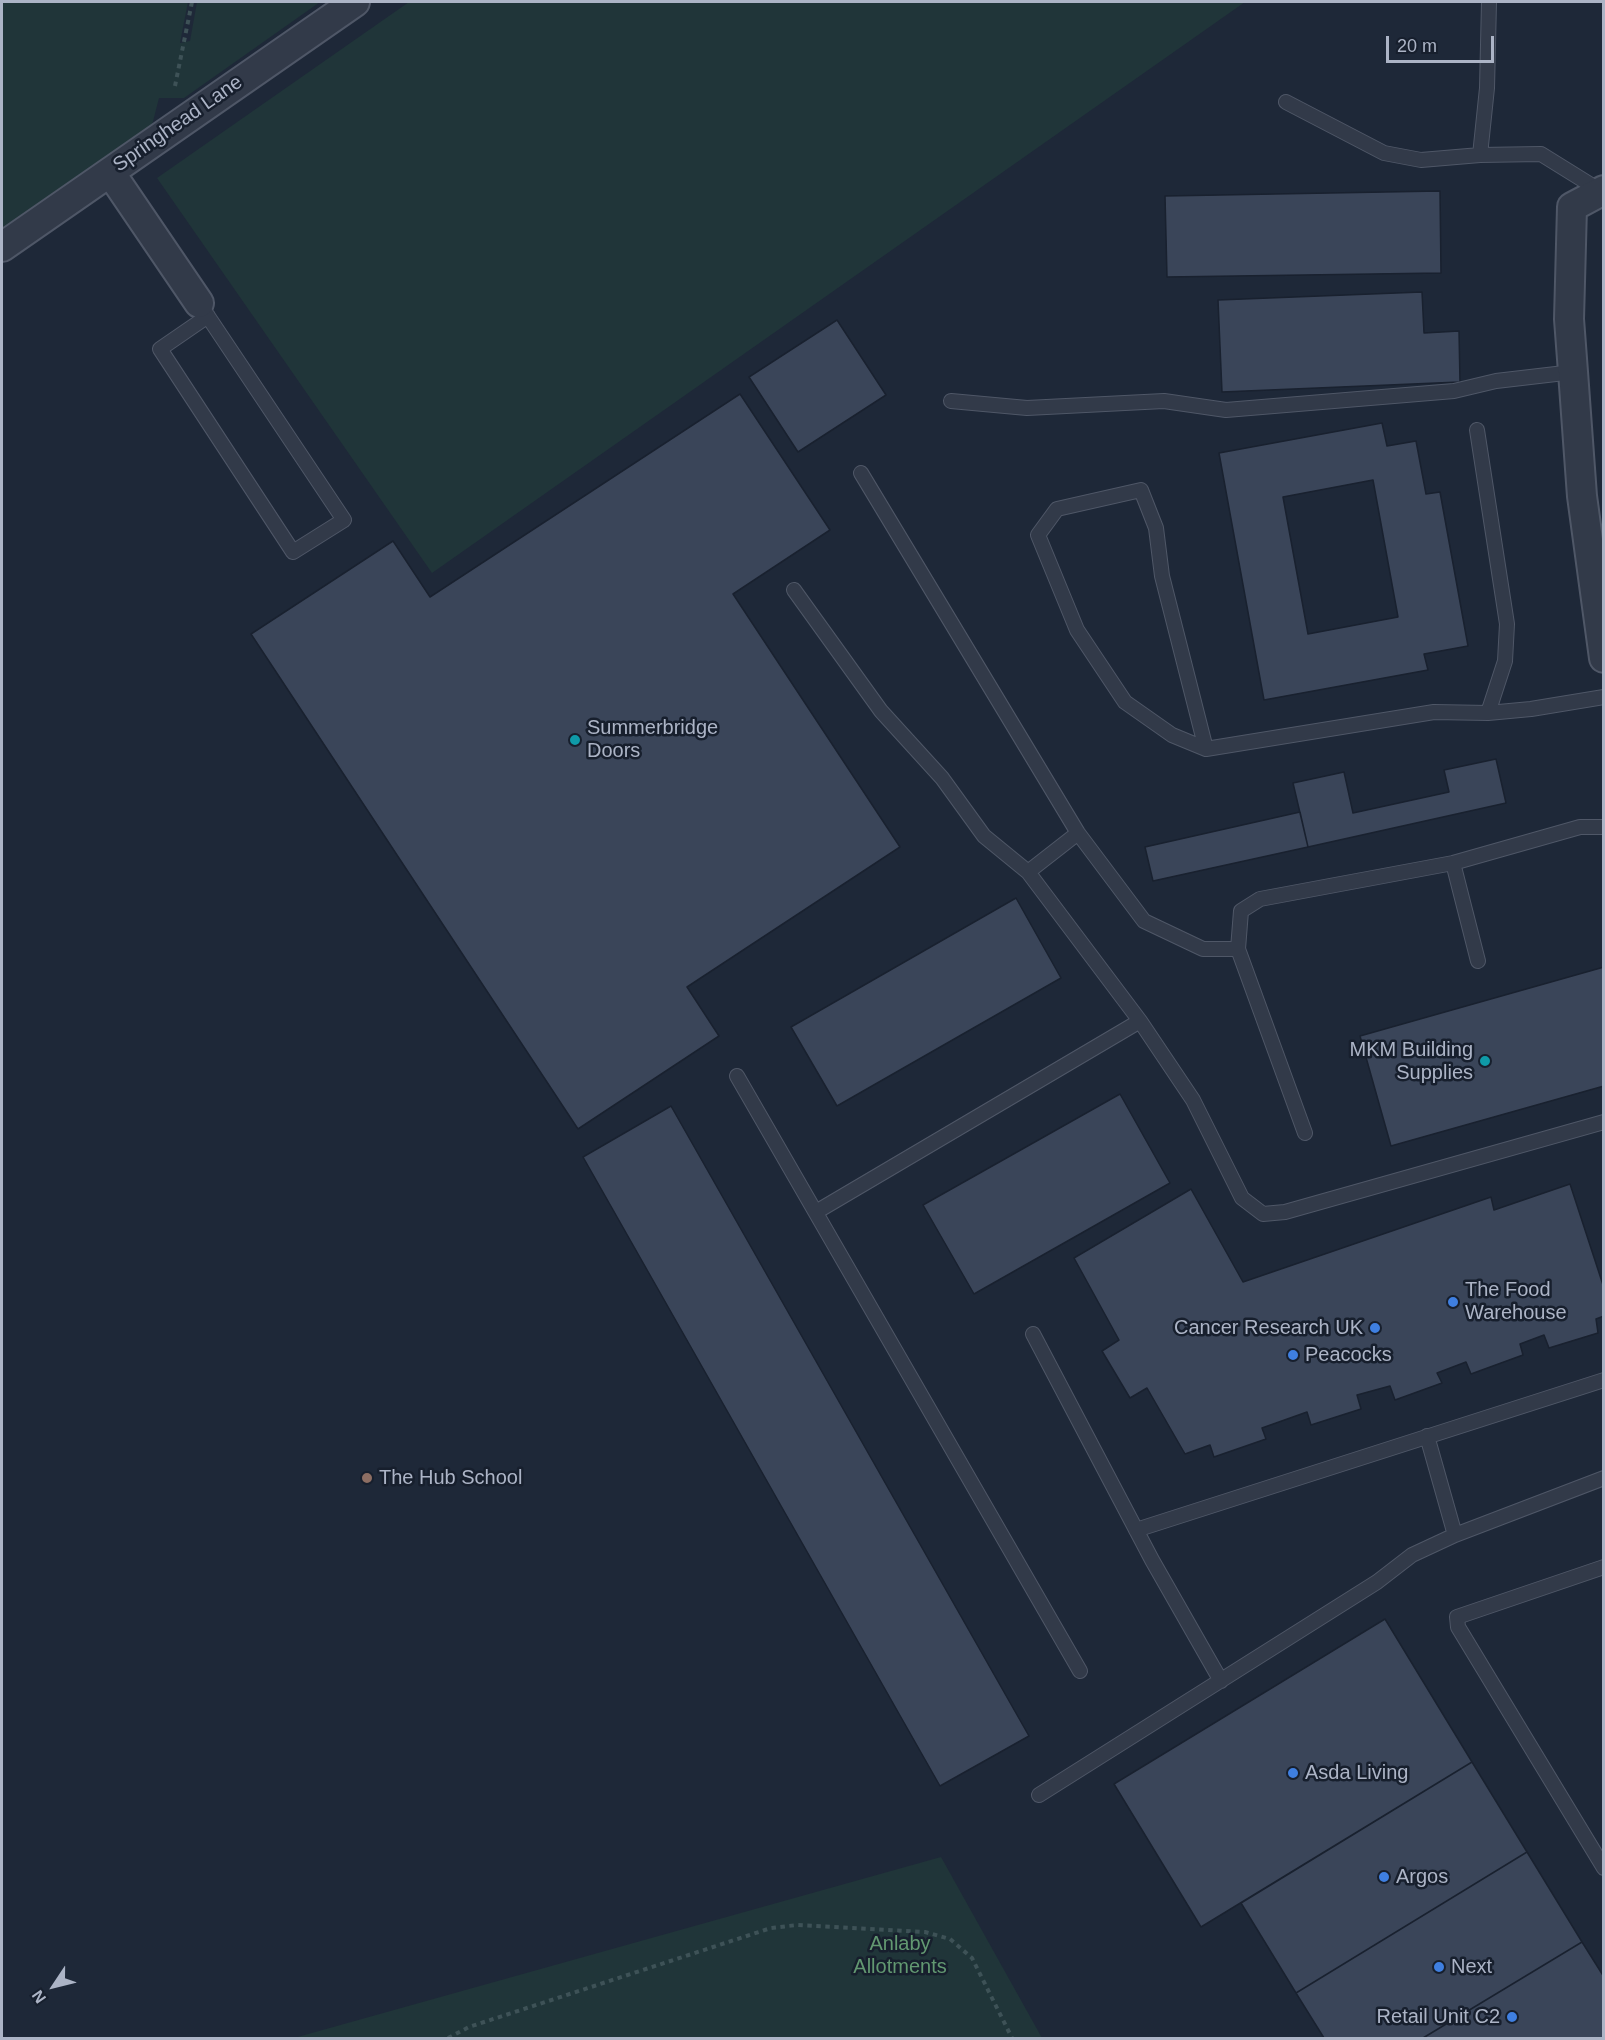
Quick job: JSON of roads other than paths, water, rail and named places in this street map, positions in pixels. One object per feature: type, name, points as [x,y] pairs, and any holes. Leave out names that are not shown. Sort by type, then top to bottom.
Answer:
[{"type":"street","name":"Springhead Lane","points":[[2,247],[355,2]]},
{"type":"street","points":[[110,172],[204,310]]},
{"type":"street","points":[[1601,190],[1572,207],[1569,319],[1582,496],[1604,658]]},
{"type":"lane","points":[[1480,154],[1487,88],[1489,2]]},
{"type":"lane","points":[[1286,102],[1384,153],[1421,160],[1480,154],[1541,154],[1601,190]]},
{"type":"lane","points":[[204,310],[344,520],[293,552],[160,350],[204,310]]},
{"type":"lane","points":[[951,401],[1027,408],[1164,401],[1227,410],[1454,391],[1496,381],[1573,372]]},
{"type":"lane","points":[[1477,430],[1507,624],[1504,661],[1488,713]]},
{"type":"lane","points":[[861,473],[1078,833],[1144,921],[1203,949],[1238,949]]},
{"type":"lane","points":[[1206,749],[1162,576],[1156,528],[1141,490],[1057,509],[1038,535],[1077,630],[1125,702],[1172,735],[1206,749],[1434,712],[1488,713],[1532,709],[1604,697]]},
{"type":"lane","points":[[794,590],[881,711],[942,778],[984,836],[1028,872],[1140,1021],[1193,1101],[1242,1198],[1263,1214],[1285,1212],[1604,1122]]},
{"type":"lane","points":[[1305,1133],[1238,949],[1241,911],[1260,899],[1453,863],[1580,827],[1604,827]]},
{"type":"lane","points":[[1028,872],[1078,833]]},
{"type":"lane","points":[[1453,863],[1478,961]]},
{"type":"lane","points":[[816,1212],[1140,1021]]},
{"type":"lane","points":[[737,1076],[1080,1671]]},
{"type":"lane","points":[[1034,1334],[1136,1530],[1221,1682]]},
{"type":"lane","points":[[1136,1530],[1604,1380]]},
{"type":"lane","points":[[1427,1436],[1455,1535]]},
{"type":"lane","points":[[1039,1795],[1377,1582],[1412,1555],[1455,1535],[1604,1478]]},
{"type":"lane","points":[[1604,1567],[1457,1617],[1458,1627],[1604,1868]]},
{"type":"place","name":"Summerbridge Doors","points":[[575,740]]},
{"type":"place","name":"MKM Building Supplies","points":[[1485,1061]]},
{"type":"place","name":"The Food Warehouse","points":[[1453,1302]]},
{"type":"place","name":"Cancer Research UK","points":[[1375,1328]]},
{"type":"place","name":"Peacocks","points":[[1293,1355]]},
{"type":"place","name":"The Hub School","points":[[367,1478]]},
{"type":"place","name":"Asda Living","points":[[1293,1773]]},
{"type":"place","name":"Argos","points":[[1384,1877]]},
{"type":"place","name":"Next","points":[[1439,1967]]},
{"type":"place","name":"Retail Unit C2","points":[[1512,2017]]},
{"type":"park label","name":"Anlaby Allotments","points":[[900,1956]]}]
